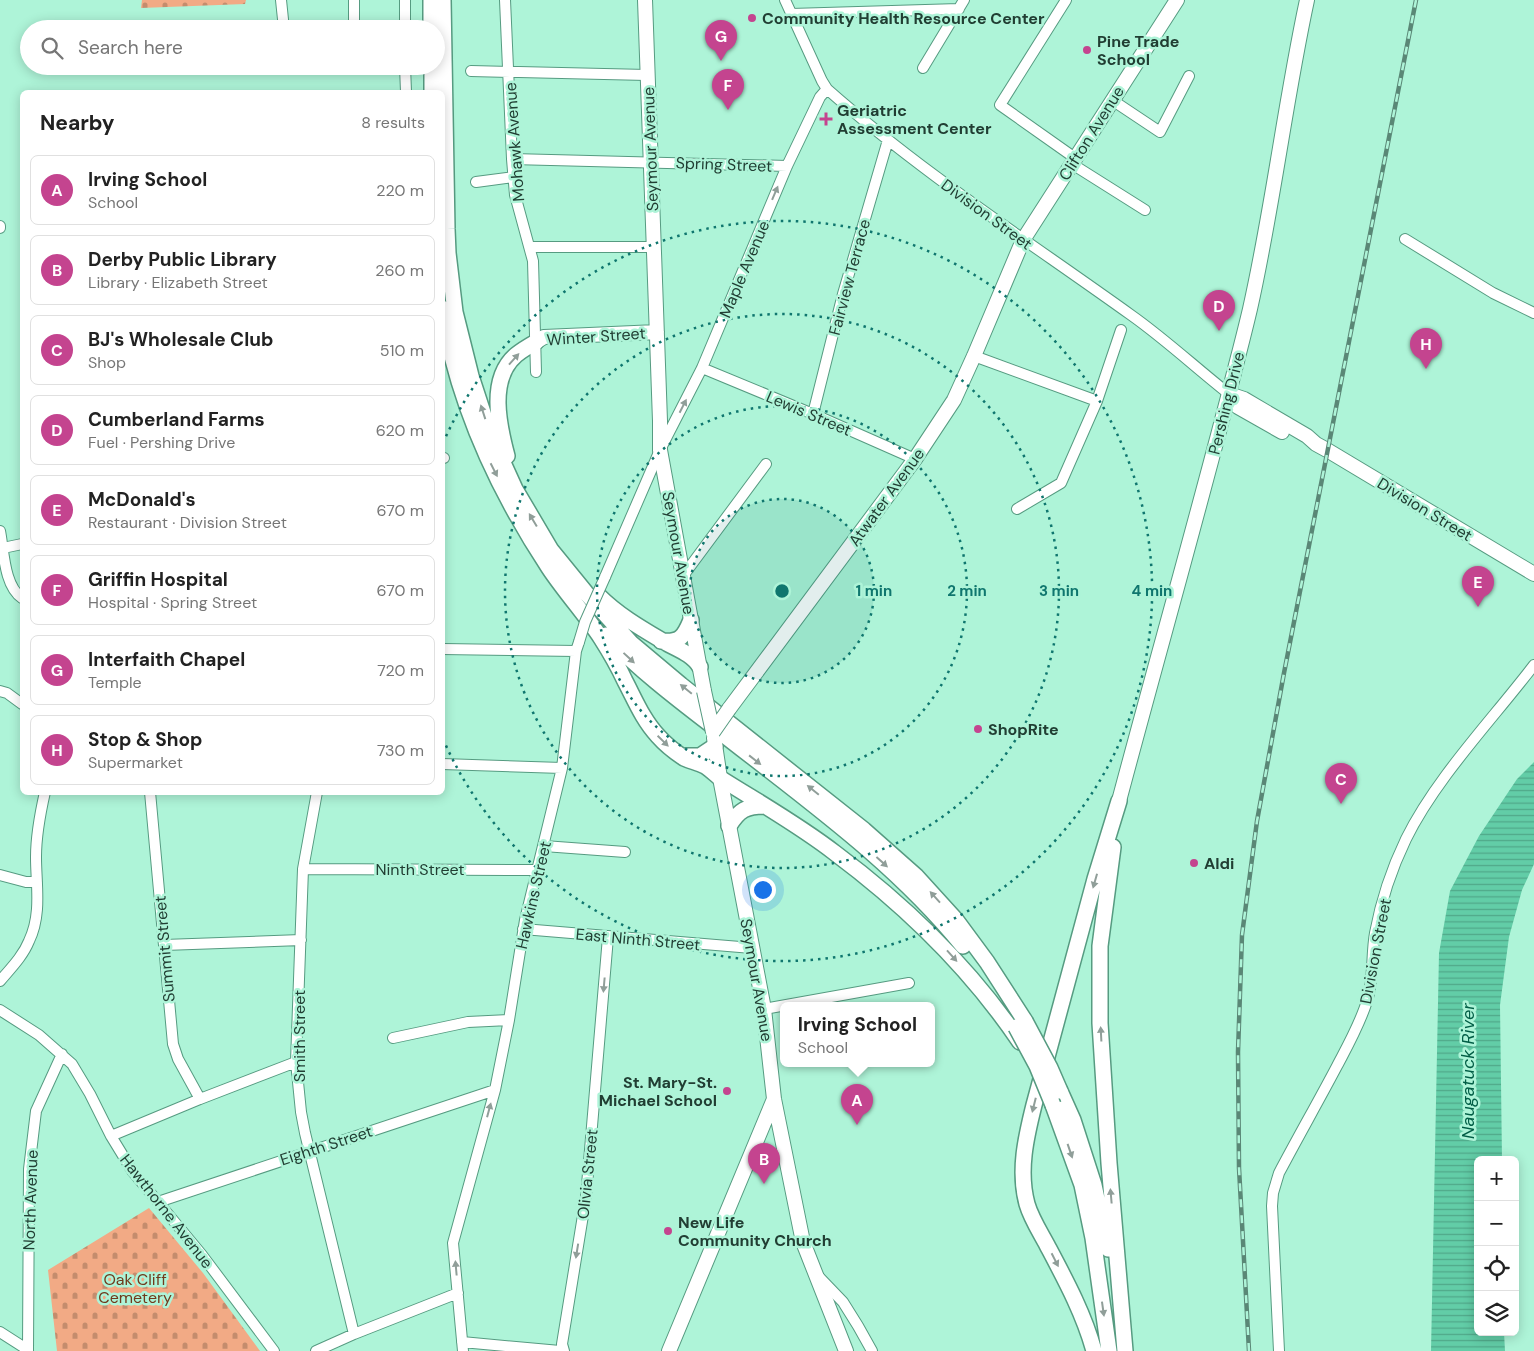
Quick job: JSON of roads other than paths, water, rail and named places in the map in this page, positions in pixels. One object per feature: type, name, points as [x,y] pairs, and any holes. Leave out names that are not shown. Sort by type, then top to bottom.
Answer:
[{"type":"highway","points":[[431,0],[431,20]]},
{"type":"highway","points":[[443,0],[443,20]]},
{"type":"highway","points":[[432,75],[432,90]]},
{"type":"highway","points":[[444,75],[444,90]]},
{"type":"highway","points":[[445,153],[446,229],[449,262],[455,312],[471,376],[490,434],[515,489],[551,550],[586,593],[631,643],[864,830],[916,876],[956,920],[1019,1009],[1018,1026]]},
{"type":"highway","points":[[445,327],[458,380],[476,432],[515,514],[550,569],[600,637],[618,666],[636,704],[649,725],[666,744],[680,754],[707,767],[720,778],[833,851],[886,893],[942,945],[1018,1026],[1053,1105],[1082,1185],[1093,1238],[1109,1351]]},
{"type":"highway","points":[[515,489],[502,433],[499,389],[502,377],[511,360],[536,342]]},
{"type":"highway","points":[[551,550],[605,602],[624,617],[661,641],[693,658],[700,667]]},
{"type":"highway","points":[[550,569],[593,621],[627,658],[858,840],[906,884],[946,925],[979,965],[1018,1026],[1050,1068],[1073,1120],[1094,1185],[1110,1261],[1125,1351]]},
{"type":"highway","points":[[661,641],[670,642],[678,640],[685,634],[691,620]]},
{"type":"highway","points":[[680,754],[691,757],[700,756],[714,739]]},
{"type":"highway","points":[[1119,801],[1100,946],[1100,1023],[1108,1163],[1122,1332]]},
{"type":"highway","points":[[1094,1351],[1090,1335],[1073,1295],[1027,1204],[1023,1173],[1026,1140],[1034,1105],[1095,878],[1119,801]]},
{"type":"highway","points":[[729,826],[734,817],[746,808],[765,806]]},
{"type":"main road","name":"Seymour Avenue","points":[[645,0],[660,450],[764,1009],[774,1098],[803,1242],[846,1351]]},
{"type":"main road","name":"Clifton Avenue","points":[[1023,240],[1177,0]]},
{"type":"main road","name":"Pershing Drive","points":[[1119,801],[1150,682],[1198,513],[1250,309],[1267,226],[1293,69],[1307,0]]},
{"type":"main road","name":"Atwater Avenue","points":[[714,739],[729,709],[915,460],[954,400],[1023,240]]},
{"type":"main road","name":"Winter Street","points":[[536,342],[544,337],[657,332]]},
{"type":"main road","name":"Division Street","points":[[1229,394],[1234,402],[1244,410],[1301,442],[1316,444],[1534,574]]},
{"type":"main road","points":[[669,1351],[774,1098]]},
{"type":"street","points":[[281,0],[283,20]]},
{"type":"street","points":[[354,0],[354,20]]},
{"type":"street","points":[[405,0],[405,20]]},
{"type":"street","name":"Mohawk Avenue","points":[[505,0],[512,159],[518,204],[533,261],[536,372]]},
{"type":"street","name":"Division Street","points":[[785,0],[827,88],[888,140],[1023,240],[1133,316],[1229,394]]},
{"type":"street","points":[[1062,1],[1000,105],[1074,161],[1146,210]]},
{"type":"street","points":[[791,14],[962,4]]},
{"type":"street","points":[[923,68],[962,4]]},
{"type":"street","points":[[471,72],[648,75]]},
{"type":"street","points":[[406,75],[406,90]]},
{"type":"street","points":[[1112,100],[1160,132],[1189,76]]},
{"type":"street","name":"Maple Avenue","points":[[660,450],[702,368],[787,166],[820,97],[827,88]]},
{"type":"street","name":"Fairview Terrace","points":[[813,414],[843,294],[888,140]]},
{"type":"street","name":"Spring Street","points":[[512,159],[787,166]]},
{"type":"street","points":[[476,182],[514,178]]},
{"type":"street","points":[[1405,239],[1494,293],[1534,313]]},
{"type":"street","points":[[530,247],[654,247]]},
{"type":"street","points":[[1017,509],[1061,483],[1097,401],[1121,330]]},
{"type":"street","points":[[974,356],[1097,401]]},
{"type":"street","name":"Lewis Street","points":[[702,368],[813,414],[915,460]]},
{"type":"street","name":"Hawkins Street","points":[[462,1347],[453,1243],[495,1090],[509,1020],[523,930],[562,768],[578,646],[585,622],[660,450]]},
{"type":"street","points":[[683,576],[766,464]]},
{"type":"street","points":[[0,531],[8,578],[12,588],[20,596]]},
{"type":"street","points":[[3,548],[20,544]]},
{"type":"street","points":[[445,649],[578,646]]},
{"type":"street","name":"Division Street","points":[[1279,1351],[1272,1206],[1273,1193],[1279,1173],[1357,1029],[1370,987],[1375,933],[1380,912],[1394,868],[1406,839],[1429,801],[1458,760],[1534,665]]},
{"type":"street","points":[[0,691],[8,692],[20,702]]},
{"type":"street","points":[[445,764],[562,768]]},
{"type":"street","points":[[0,981],[18,959],[30,940],[36,915],[38,819],[44,795]]},
{"type":"street","name":"Summit Street","points":[[150,795],[173,1044],[178,1059],[200,1099]]},
{"type":"street","name":"Smith Street","points":[[316,795],[303,869],[296,1062],[301,1112],[309,1151],[354,1334]]},
{"type":"street","points":[[544,846],[625,852]]},
{"type":"street","name":"Ninth Street","points":[[303,869],[538,870]]},
{"type":"street","points":[[0,875],[20,881],[37,882]]},
{"type":"street","name":"East Ninth Street","points":[[523,930],[752,948]]},
{"type":"street","name":"Olivia Street","points":[[564,1351],[562,1344],[586,1197],[608,937]]},
{"type":"street","points":[[164,945],[301,940]]},
{"type":"street","points":[[803,1002],[909,983]]},
{"type":"street","points":[[764,1009],[780,1006]]},
{"type":"street","name":"Hawthorne Avenue","points":[[0,1010],[39,1035],[62,1054],[76,1070],[111,1136],[133,1172],[202,1255],[274,1351]]},
{"type":"street","points":[[393,1038],[468,1022],[509,1020]]},
{"type":"street","name":"North Avenue","points":[[28,1350],[29,1169],[36,1111],[62,1054]]},
{"type":"street","points":[[111,1136],[296,1062]]},
{"type":"street","name":"Eighth Street","points":[[158,1202],[495,1090]]},
{"type":"street","points":[[814,1272],[843,1302],[872,1351]]},
{"type":"street","points":[[316,1351],[458,1293]]},
{"type":"street","points":[[0,1332],[28,1350]]},
{"type":"street","points":[[462,1347],[560,1351]]},
{"type":"water","name":"Naugatuck River","points":[[1534,762],[1534,864],[1522,890],[1509,937],[1500,1005],[1502,1156],[1474,1156],[1474,1336],[1504,1336],[1505,1351],[1431,1351],[1439,953],[1450,891],[1479,836],[1517,779]]},
{"type":"railway","points":[[1249,1351],[1239,1168],[1238,1052],[1242,935],[1257,821],[1284,673],[1416,0]]},
{"type":"place","name":"Community Health Resource Center","points":[[752,18]]},
{"type":"place","name":"Pine Trade School","points":[[1087,50]]},
{"type":"place","name":"Interfaith Chapel","points":[[721,61]]},
{"type":"place","name":"Griffin Hospital","points":[[728,110]]},
{"type":"place","name":"Geriatric Assessment Center","points":[[826,119]]},
{"type":"place","name":"Cumberland Farms","points":[[1219,331]]},
{"type":"place","name":"Stop & Shop","points":[[1426,369]]},
{"type":"place","name":"McDonald's","points":[[1478,607]]},
{"type":"place","name":"ShopRite","points":[[978,729]]},
{"type":"place","name":"BJ's Wholesale Club","points":[[1341,804]]},
{"type":"place","name":"Aldi","points":[[1194,863]]},
{"type":"place","name":"St. Mary-St. Michael School","points":[[727,1091]]},
{"type":"place","name":"Irving School","points":[[857,1125]]},
{"type":"place","name":"Derby Public Library","points":[[764,1184]]},
{"type":"place","name":"New Life Community Church","points":[[668,1231]]},
{"type":"park label","name":"Oak Cliff Cemetery","points":[[135,1288]]}]
